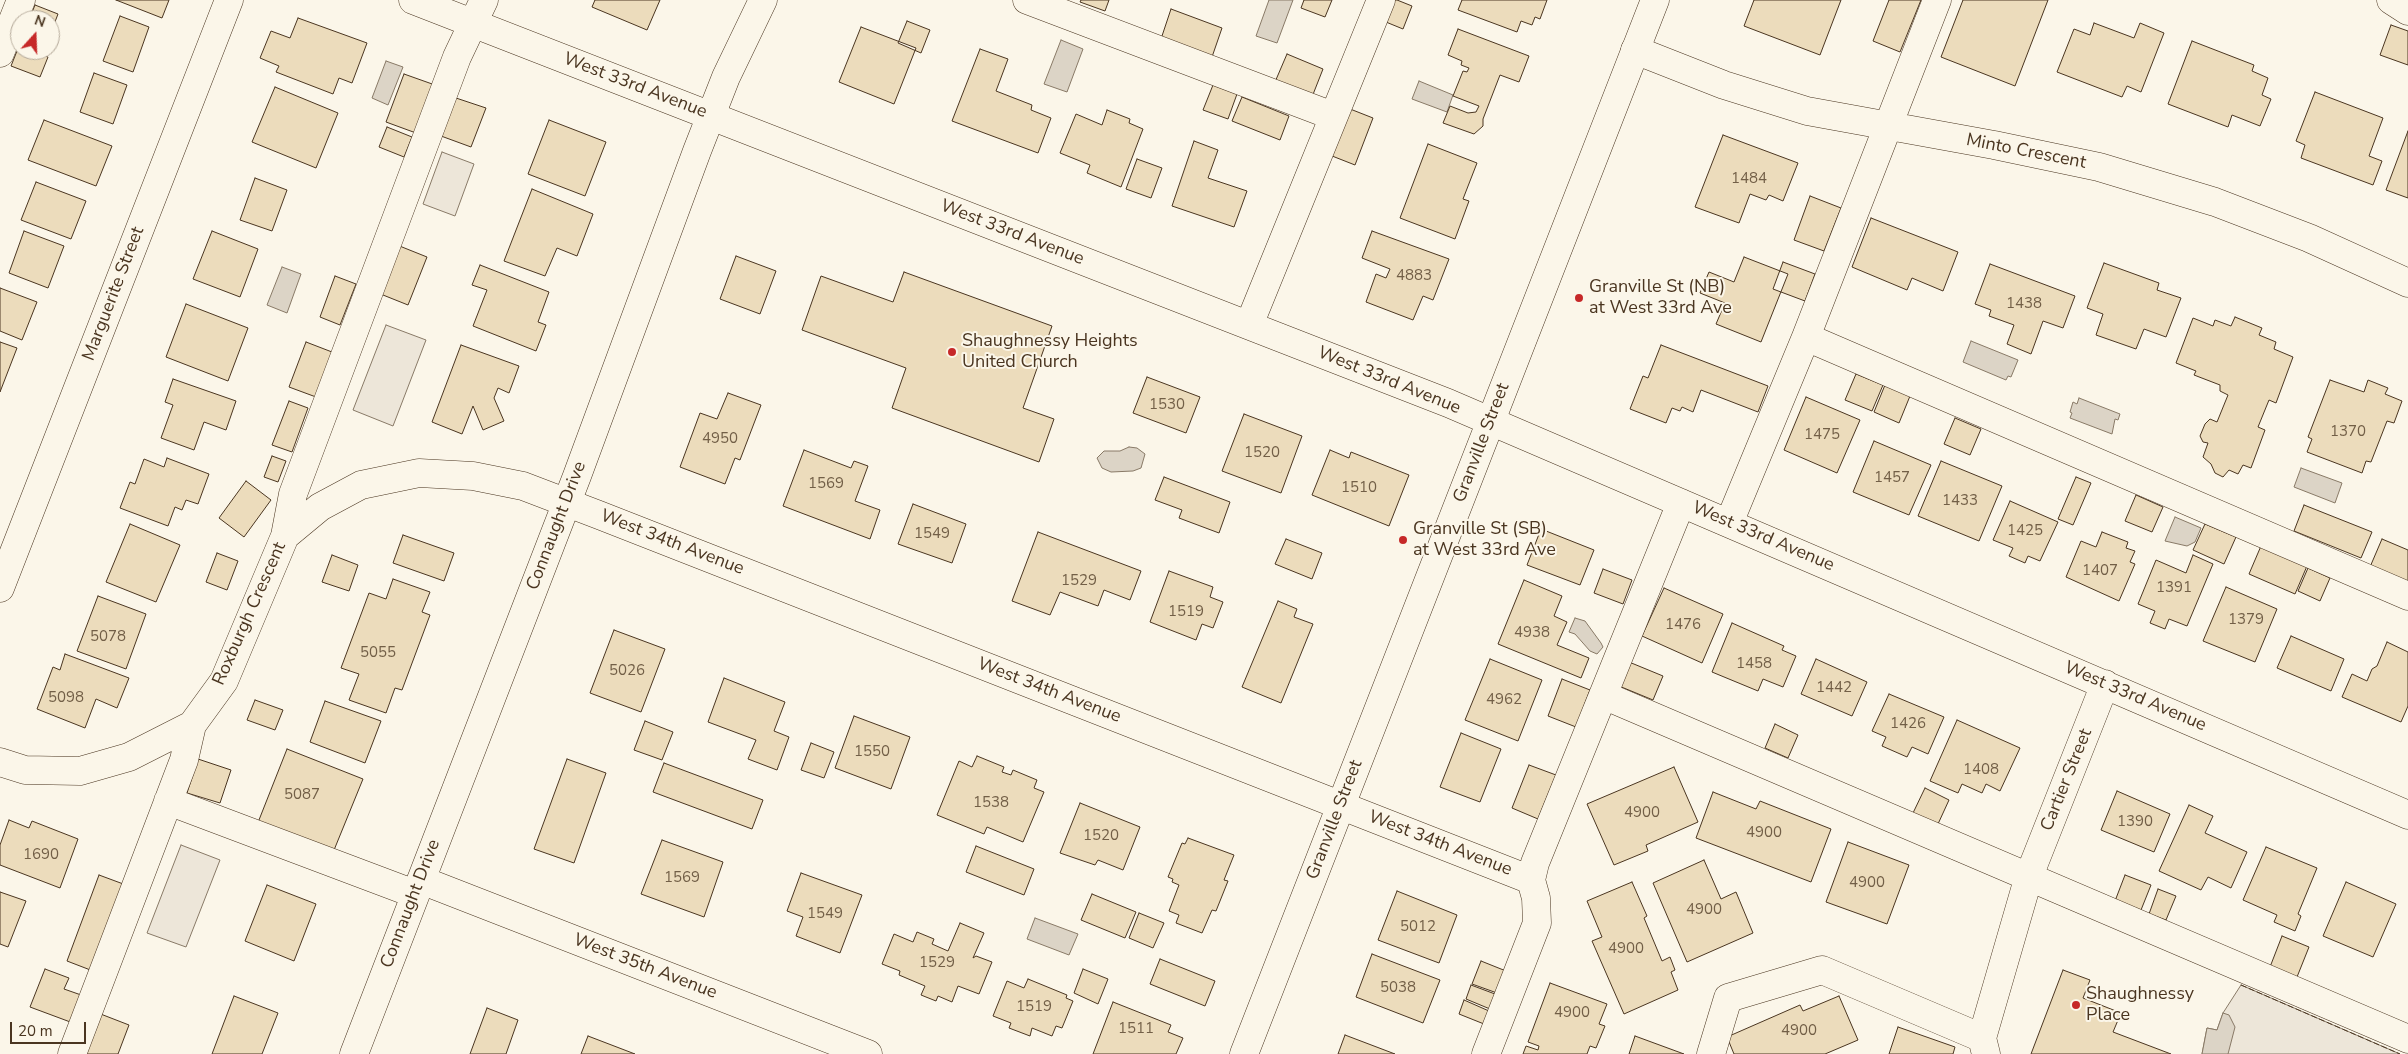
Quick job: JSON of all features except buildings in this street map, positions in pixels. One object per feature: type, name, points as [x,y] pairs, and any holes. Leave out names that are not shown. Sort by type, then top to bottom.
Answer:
[{"type":"main road","points":[[0,53],[20,0]]},
{"type":"main road","name":"Marguerite Street","points":[[0,588],[229,0]]},
{"type":"main road","name":"West 33rd Avenue","points":[[413,0],[479,12],[711,116],[1249,325],[1490,421],[2408,814]]},
{"type":"main road","name":"Connaught Drive","points":[[354,1054],[566,502],[726,77],[763,0]]},
{"type":"main road","points":[[1027,0],[1333,116]]},
{"type":"main road","points":[[1249,325],[1381,0]]},
{"type":"main road","name":"Granville Street","points":[[1244,1054],[1655,0]]},
{"type":"main road","points":[[1729,523],[1806,336],[1937,0]]},
{"type":"main road","points":[[2391,0],[2408,11]]},
{"type":"main road","points":[[285,536],[294,494],[457,57],[479,12]]},
{"type":"main road","name":"Minto Crescent","points":[[1635,50],[1724,84],[1807,111],[1994,145],[2099,167],[2215,202],[2309,238],[2408,283]]},
{"type":"main road","points":[[1806,336],[2408,596]]},
{"type":"main road","name":"Roxburgh Crescent","points":[[0,762],[25,770],[80,771],[129,757],[192,724],[224,681],[285,536],[320,507],[361,485],[419,473],[473,476],[523,486],[566,502]]},
{"type":"main road","name":"West 34th Avenue","points":[[566,502],[1532,880]]},
{"type":"main road","points":[[1486,1054],[1537,922],[1536,898],[1532,880],[1535,863],[1681,502]]},
{"type":"main road","name":"Cartier Street","points":[[1984,1046],[2029,876],[2105,684]]},
{"type":"main road","points":[[1603,695],[2029,876],[2170,939],[2408,1039]]},
{"type":"main road","points":[[72,1054],[184,760],[192,724]]},
{"type":"main road","name":"West 35th Avenue","points":[[168,801],[418,887],[868,1054]]},
{"type":"main road","points":[[1711,1054],[1728,998],[1822,970],[1984,1046]]},
{"type":"shaded area","points":[[1269,0],[1293,0],[1277,43],[1256,36]]},
{"type":"shaded area","points":[[1061,40],[1083,49],[1067,92],[1044,84]]},
{"type":"shaded area","points":[[386,61],[403,67],[388,105],[372,98]]},
{"type":"shaded area","points":[[1419,81],[1453,95],[1447,112],[1412,99]]},
{"type":"shaded area","points":[[442,152],[474,164],[455,216],[423,204]]},
{"type":"shaded area","points":[[282,267],[301,274],[287,313],[267,305]]},
{"type":"shaded area","points":[[386,325],[426,340],[393,426],[353,410]]},
{"type":"shaded area","points":[[1971,341],[2018,360],[2011,377],[2008,376],[2006,380],[1963,362]]},
{"type":"shaded area","points":[[2079,398],[2120,414],[2118,420],[2115,419],[2112,434],[2070,418],[2073,402],[2077,404]]},
{"type":"shaded area","points":[[1129,447],[1137,448],[1145,454],[1141,468],[1133,471],[1111,472],[1102,468],[1097,458],[1104,451],[1120,451]]},
{"type":"shaded area","points":[[2301,468],[2342,483],[2335,503],[2294,487]]},
{"type":"shaded area","points":[[2175,517],[2201,528],[2195,542],[2187,546],[2165,541]]},
{"type":"shaded area","points":[[1575,618],[1585,621],[1601,643],[1603,647],[1597,654],[1590,651],[1575,634],[1569,632]]},
{"type":"shaded area","points":[[181,845],[220,860],[186,947],[147,933]]},
{"type":"shaded area","points":[[1035,918],[1078,934],[1069,955],[1027,939]]},
{"type":"shaded area","points":[[2241,985],[2400,1054],[2202,1054],[2207,1028],[2217,1030],[2223,1013]]},
{"type":"shaded area","points":[[2223,1013],[2229,1015],[2235,1027],[2228,1054],[2202,1054],[2207,1028],[2217,1030]]},
{"type":"fence","points":[[2241,985],[2400,1054]]},
{"type":"place","name":"Granville St (NB) at West 33rd Ave","points":[[1579,298]]},
{"type":"place","name":"Shaughnessy Heights United Church","points":[[952,352]]},
{"type":"place","name":"Granville St (SB) at West 33rd Ave","points":[[1403,540]]},
{"type":"place","name":"Shaughnessy Place","points":[[2076,1005]]}]
